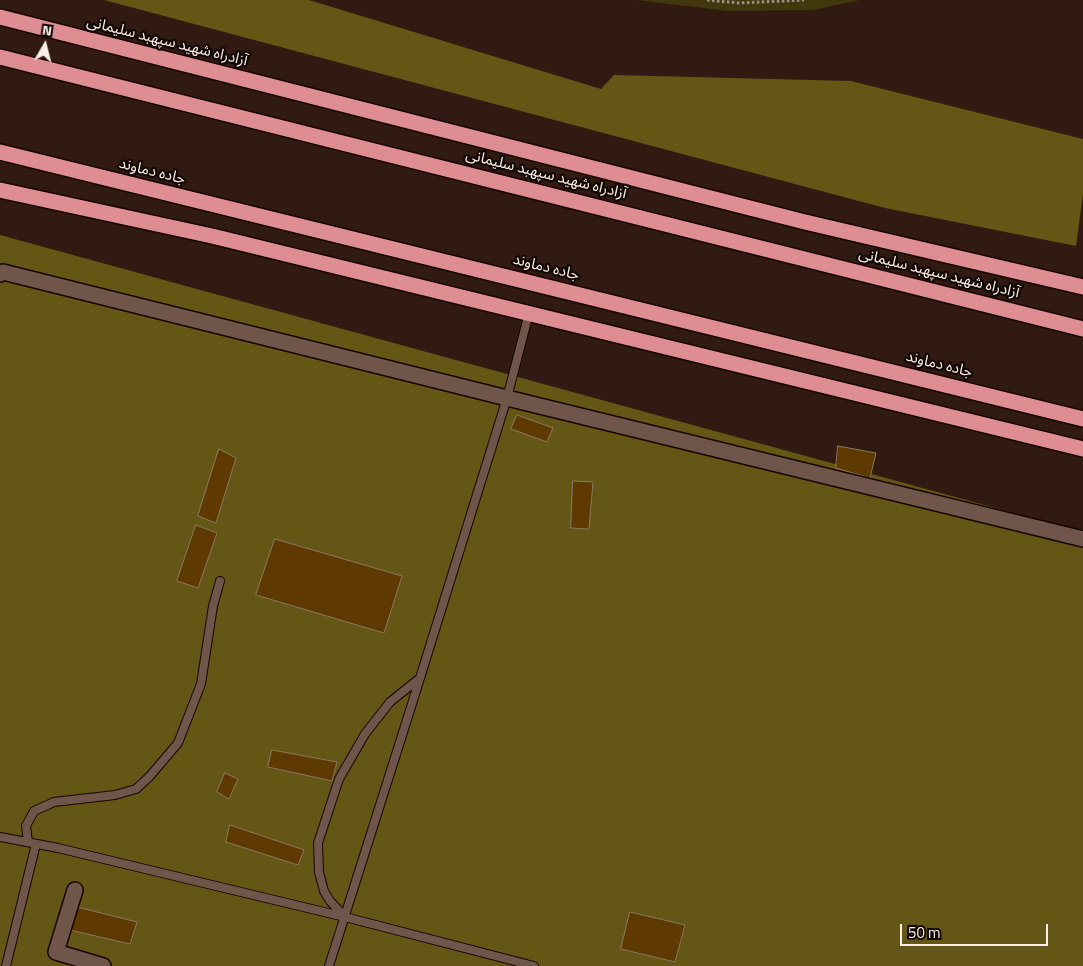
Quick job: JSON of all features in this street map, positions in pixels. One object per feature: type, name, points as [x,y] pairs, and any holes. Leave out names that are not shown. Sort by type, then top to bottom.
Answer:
[{"type":"highway","name":"آزادراه شهید سپهبد سلیمانی","points":[[0,17],[806,222],[1083,287]]},
{"type":"highway","name":"آزادراه شهید سپهبد سلیمانی","points":[[0,57],[1083,328]]},
{"type":"highway","name":"جاده دماوند","points":[[0,152],[1083,419]]},
{"type":"highway","points":[[0,190],[212,236],[1083,449]]},
{"type":"street","points":[[0,274],[3,272],[13,274],[507,398],[1083,539]]},
{"type":"street","points":[[75,890],[56,952],[103,966]]},
{"type":"lane","points":[[329,966],[507,398],[529,313]]},
{"type":"lane","points":[[6,966],[32,843],[26,826],[34,812],[54,802],[116,795],[136,789],[150,776],[178,743],[201,684],[213,606],[220,581]]},
{"type":"lane","points":[[345,917],[330,902],[324,891],[319,872],[318,843],[340,779],[365,734],[390,702],[420,678]]},
{"type":"lane","points":[[0,837],[68,850],[345,917],[534,966]]},
{"type":"path","points":[[707,0],[739,3],[804,0]]},
{"type":"shaded area","points":[[104,0],[309,0],[601,89],[614,75],[851,81],[1083,139],[1083,194],[1076,246],[885,208]]},
{"type":"shaded area","points":[[636,0],[860,0],[813,10],[728,11]]},
{"type":"shaded area","points":[[0,235],[1083,532],[1083,966],[0,966]]},
{"type":"building","points":[[517,415],[553,428],[547,442],[511,429]]},
{"type":"building","points":[[838,446],[876,453],[870,478],[836,468]]},
{"type":"building","points":[[219,449],[236,458],[216,523],[198,516]]},
{"type":"building","points":[[573,481],[593,482],[589,529],[571,528]]},
{"type":"building","points":[[196,525],[217,533],[198,588],[177,581]]},
{"type":"building","points":[[275,539],[402,576],[384,633],[256,595]]},
{"type":"building","points":[[272,750],[337,762],[332,781],[268,767]]},
{"type":"building","points":[[225,773],[238,779],[229,799],[217,792]]},
{"type":"building","points":[[230,825],[304,850],[298,865],[226,842]]},
{"type":"building","points":[[77,907],[137,922],[130,944],[70,930]]},
{"type":"building","points":[[630,912],[685,925],[675,962],[621,949]]}]
